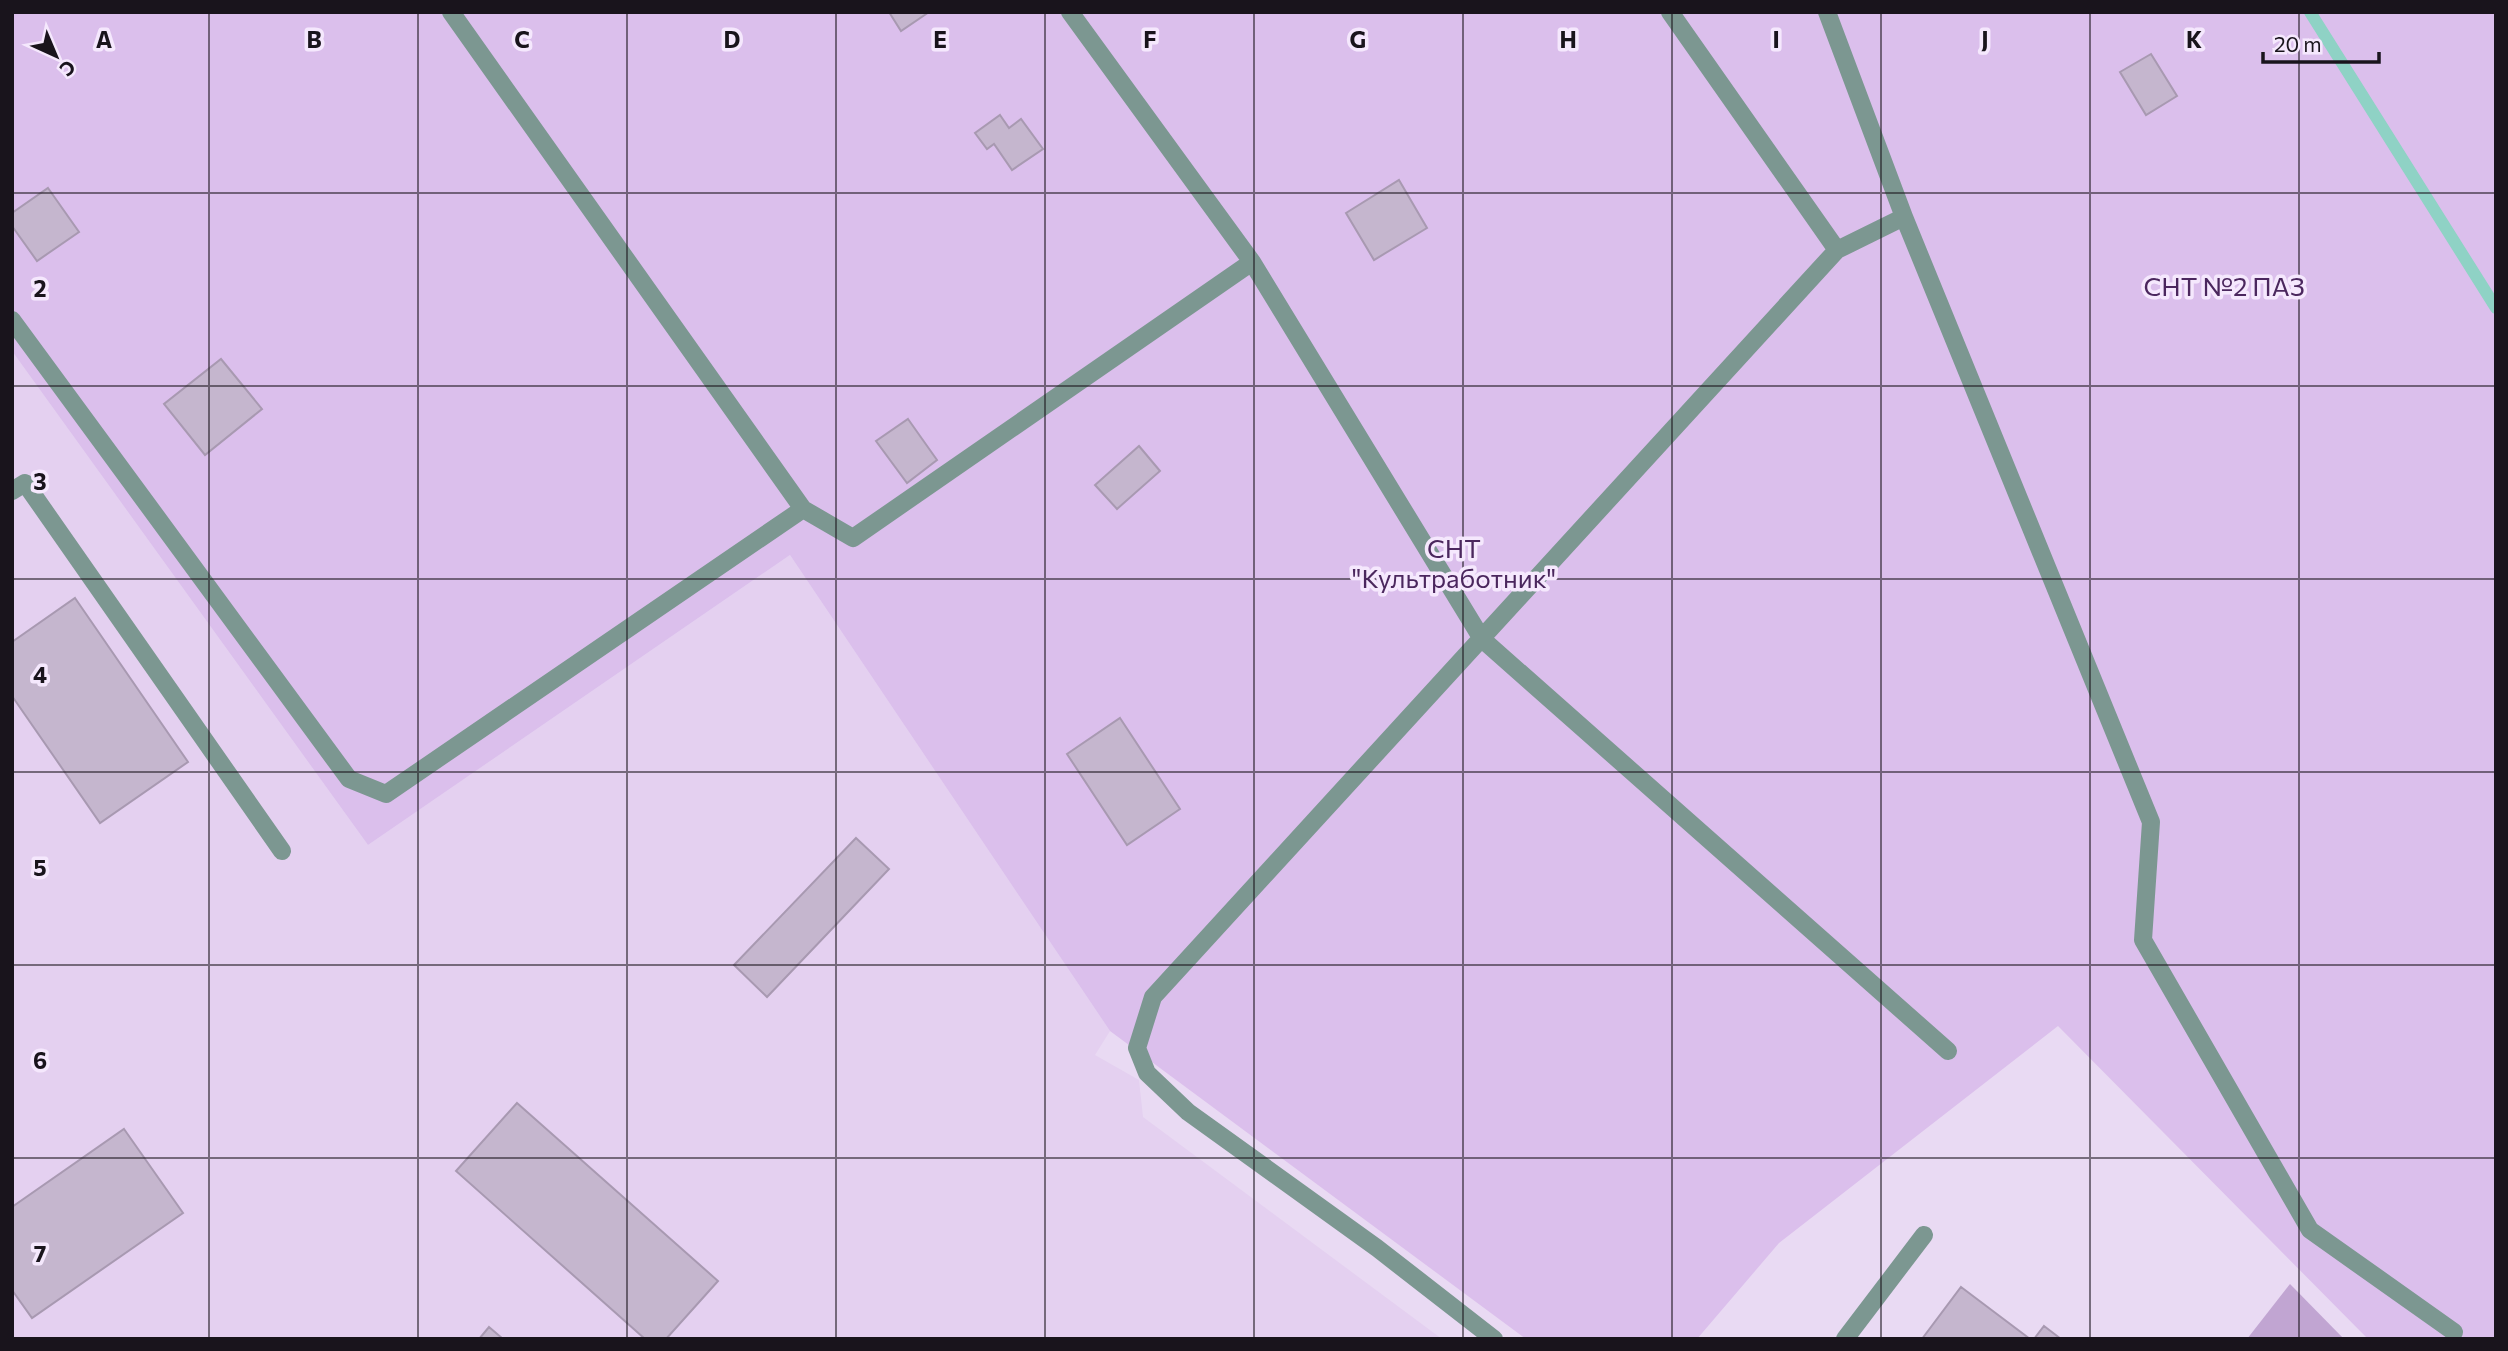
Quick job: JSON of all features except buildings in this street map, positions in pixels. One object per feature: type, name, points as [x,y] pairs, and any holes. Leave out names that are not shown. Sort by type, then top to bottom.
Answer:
[{"type":"street","points":[[451,12],[803,509],[853,538],[1252,262]]},
{"type":"street","points":[[1070,12],[1252,262],[1482,639],[1948,1051]]},
{"type":"street","points":[[1670,12],[1837,250]]},
{"type":"street","points":[[1828,12],[1904,217],[2151,822],[2143,940],[2311,1230],[2454,1332]]},
{"type":"street","points":[[1494,1339],[1377,1248],[1188,1112],[1147,1073],[1137,1048],[1153,997],[1837,250],[1904,217]]},
{"type":"street","points":[[12,320],[349,779],[386,794],[803,509]]},
{"type":"street","points":[[12,491],[25,483],[282,851]]},
{"type":"street","points":[[1845,1339],[1924,1235]]},
{"type":"shaded area","points":[[12,351],[368,845],[790,555],[1110,1031],[1095,1055],[1139,1080],[1143,1117],[1442,1339],[12,1339]]},
{"type":"shaded area","points":[[2290,1284],[2344,1339],[2247,1339]]},
{"type":"green space","name":"СНТ \"Культработник\"","points":[[12,12],[2496,12],[2496,1339],[2368,1339],[2058,1026],[1779,1243],[1697,1339],[1526,1339],[1110,1031],[790,555],[368,845],[12,351]]},
{"type":"waterway","points":[[2310,12],[2496,308]]},
{"type":"park label","name":"СНТ №2 ПАЗ","points":[[2224,285]]}]
